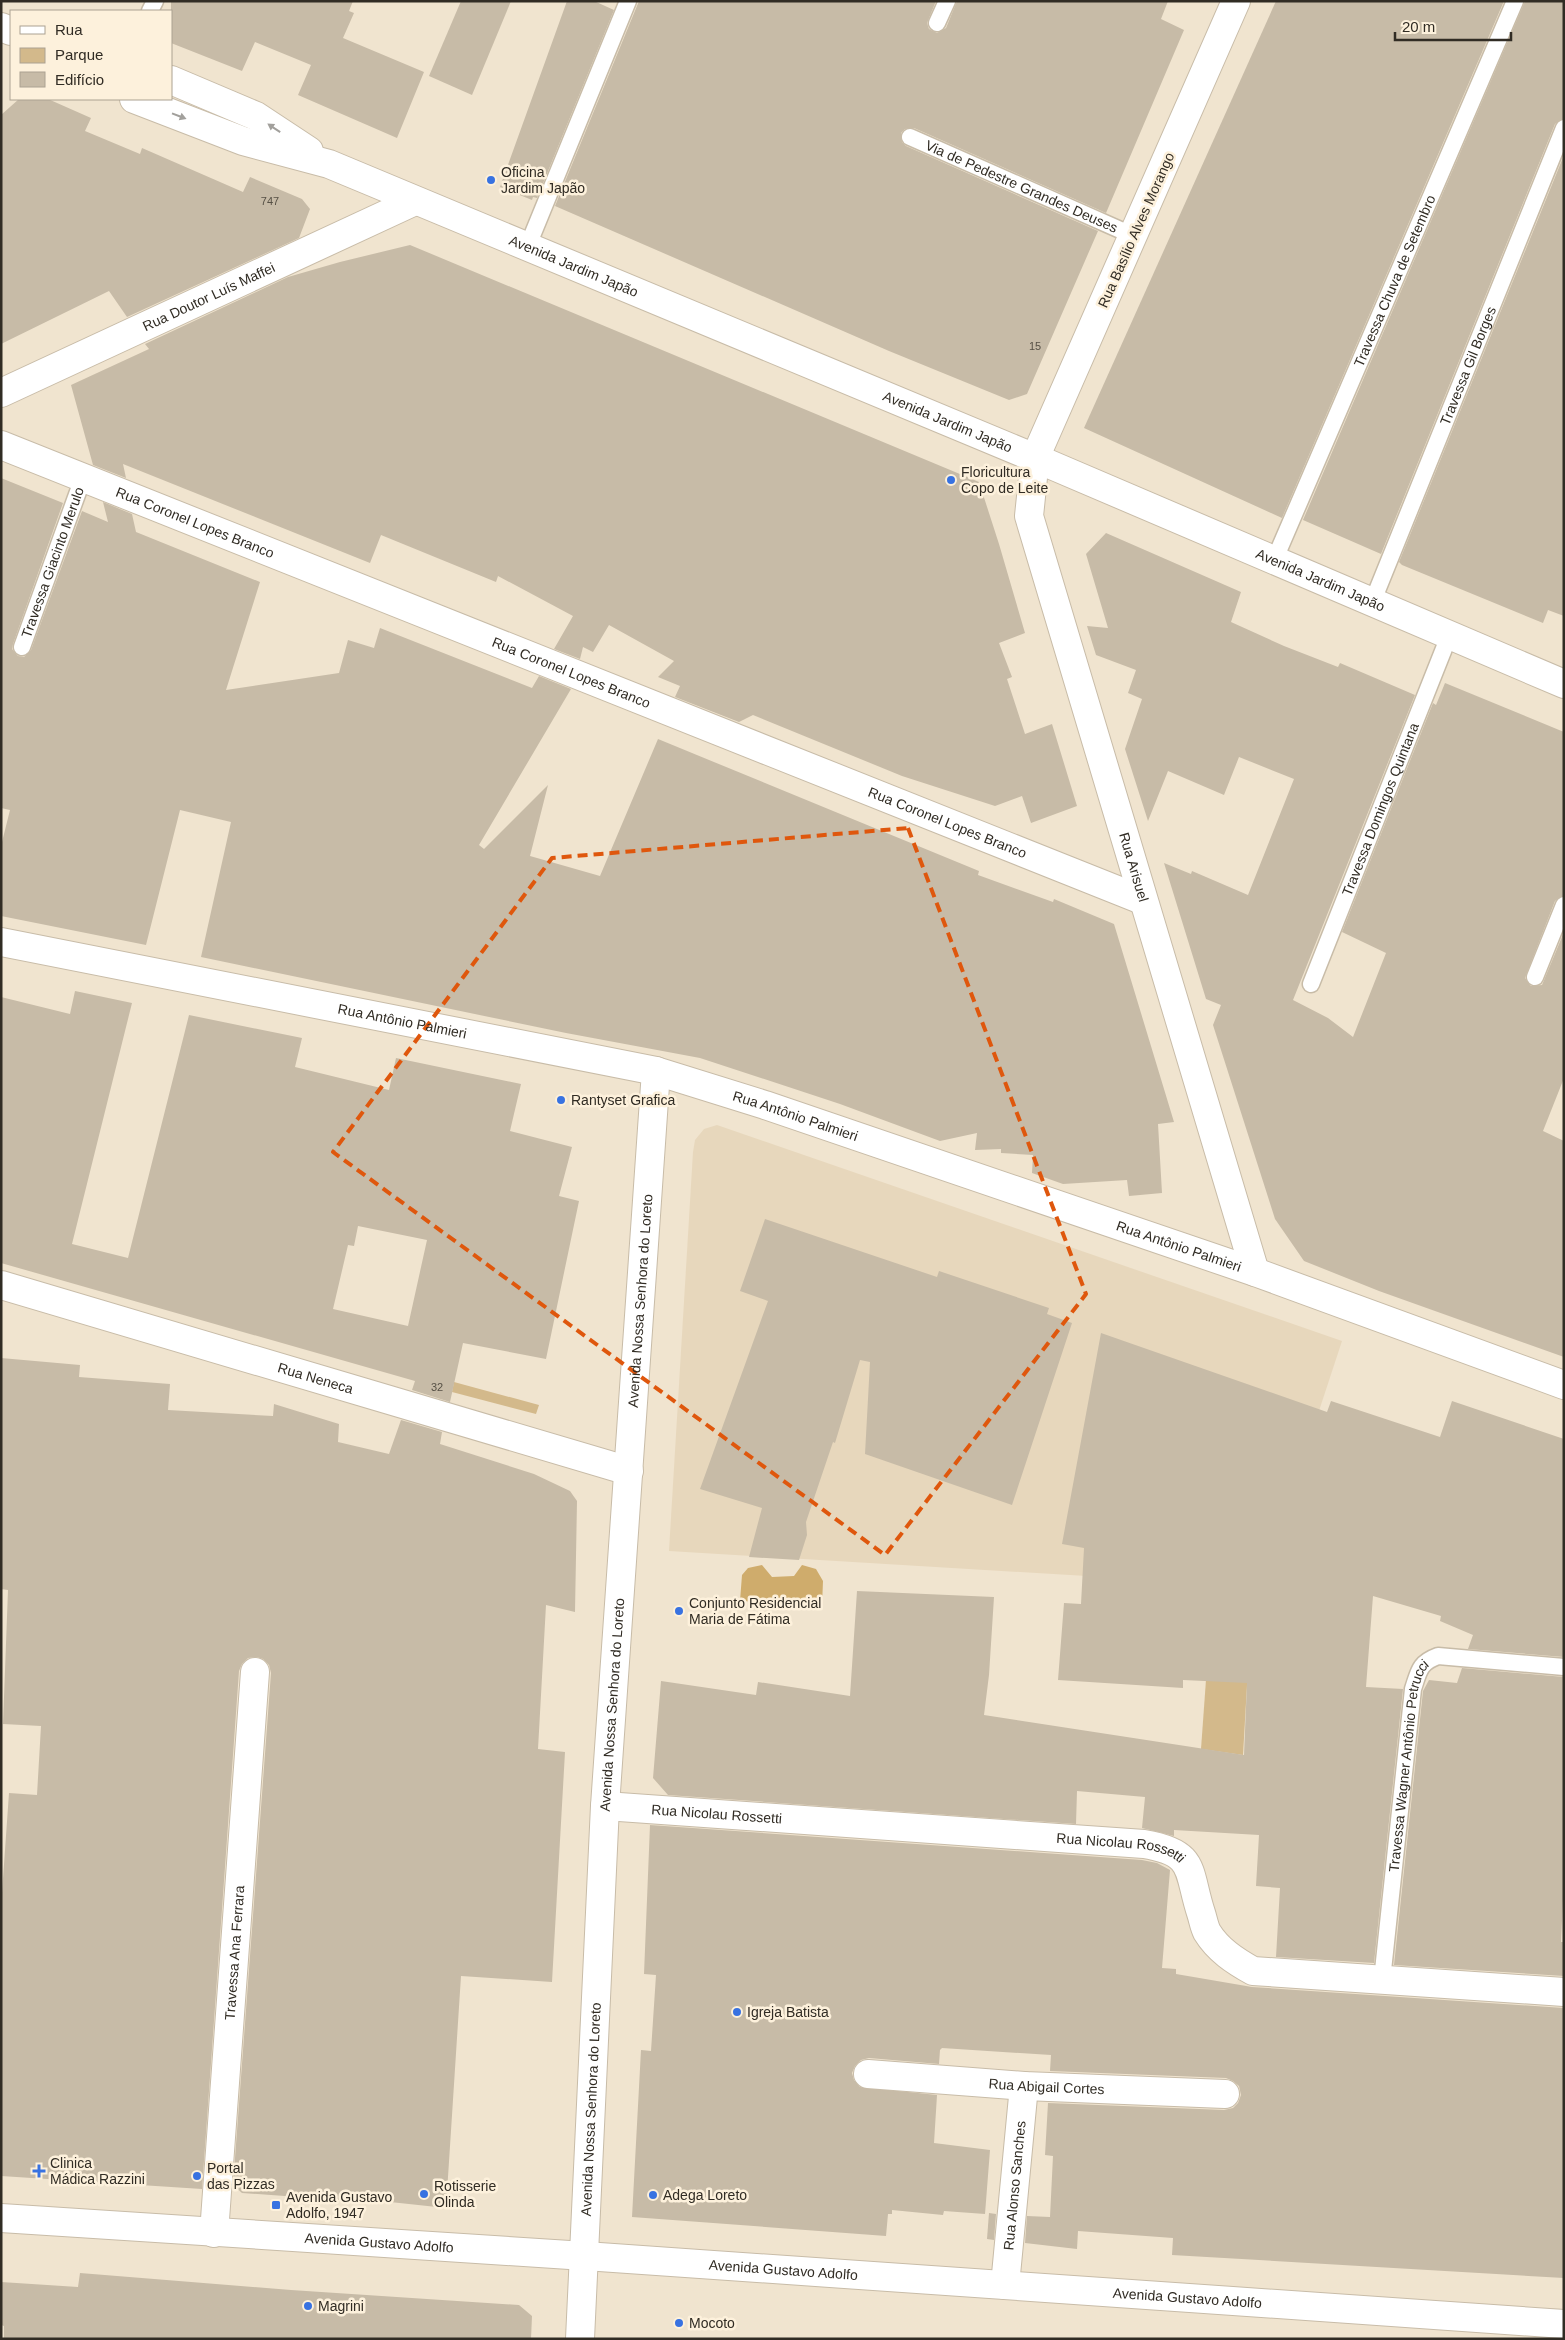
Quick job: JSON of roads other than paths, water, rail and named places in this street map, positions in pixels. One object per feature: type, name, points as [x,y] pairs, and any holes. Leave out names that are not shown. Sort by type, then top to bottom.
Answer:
[{"type":"street","name":"Rua Basílio Alves Morango","points":[[1034,458],[1134,236],[1236,1]]},
{"type":"street","points":[[1,46],[10,33]]},
{"type":"street","name":"Avenida Jardim Japão","points":[[172,80],[256,116],[330,164]]},
{"type":"street","name":"Avenida Jardim Japão","points":[[137,100],[244,141],[330,164],[527,248],[1034,458],[1564,684]]},
{"type":"street","name":"Rua Doutor Luís Maffei","points":[[1,392],[415,201]]},
{"type":"street","name":"Rua Coronel Lopes Branco","points":[[1,445],[1142,900]]},
{"type":"street","name":"Rua Arisuel","points":[[1034,458],[1029,516],[1142,900],[1255,1272]]},
{"type":"street","name":"Rua Antônio Palmieri","points":[[1,942],[656,1071],[765,1104],[1255,1272],[1564,1385]]},
{"type":"street","name":"Avenida Nossa Senhora do Loreto","points":[[580,2339],[586,2256],[605,1806],[656,1071]]},
{"type":"street","name":"Rua Neneca","points":[[1,1285],[629,1471]]},
{"type":"street","name":"Travessa Ana Ferrara","points":[[214,2233],[255,1672]]},
{"type":"street","name":"Rua Nicolau Rossetti","points":[[605,1806],[1144,1844],[1167,1848],[1183,1858],[1192,1872],[1196,1896],[1207,1931],[1229,1958],[1253,1971],[1564,1992]]},
{"type":"street","name":"Rua Abigail Cortes","points":[[868,2074],[1024,2086],[1225,2094]]},
{"type":"street","name":"Rua Alonso Sanches","points":[[1005,2285],[1024,2086]]},
{"type":"street","name":"Avenida Gustavo Adolfo","points":[[1,2218],[586,2256],[1564,2324]]},
{"type":"lane","points":[[527,248],[628,1]]},
{"type":"lane","points":[[937,23],[947,1]]},
{"type":"lane","name":"Travessa Chuva de Setembro","points":[[1274,561],[1515,1]]},
{"type":"lane","name":"Travessa Gil Borges","points":[[1372,603],[1564,128]]},
{"type":"lane","name":"Via de Pedestre Grandes Deuses","points":[[910,137],[1134,236]]},
{"type":"lane","name":"Travessa Giacinto Merulo","points":[[22,647],[83,478]]},
{"type":"lane","name":"Travessa Domingos Quintana","points":[[1311,984],[1449,636]]},
{"type":"lane","points":[[1535,977],[1564,905]]},
{"type":"lane","name":"Travessa Wagner Antônio Petrucci","points":[[1382,1980],[1413,1689],[1418,1671],[1426,1661],[1438,1656],[1564,1667]]},
{"type":"place","name":"Oficina Jardim Japão","points":[[491,180]]},
{"type":"place","name":"Floricultura Copo de Leite","points":[[951,480]]},
{"type":"place","name":"Rantyset Grafica","points":[[561,1100]]},
{"type":"place","name":"Conjunto Residencial Maria de Fátima","points":[[679,1611]]},
{"type":"place","name":"Igreja Batista","points":[[737,2012]]},
{"type":"place","name":"Clinica Mádica Razzini","points":[[39,2171]]},
{"type":"place","name":"Portal das Pizzas","points":[[197,2176]]},
{"type":"place","name":"Rotisserie Olinda","points":[[424,2194]]},
{"type":"place","name":"Adega Loreto","points":[[653,2195]]},
{"type":"place","name":"Avenida Gustavo Adolfo, 1947","points":[[276,2205]]},
{"type":"place","name":"Magrini","points":[[308,2306]]},
{"type":"place","name":"Mocoto","points":[[679,2323]]}]
